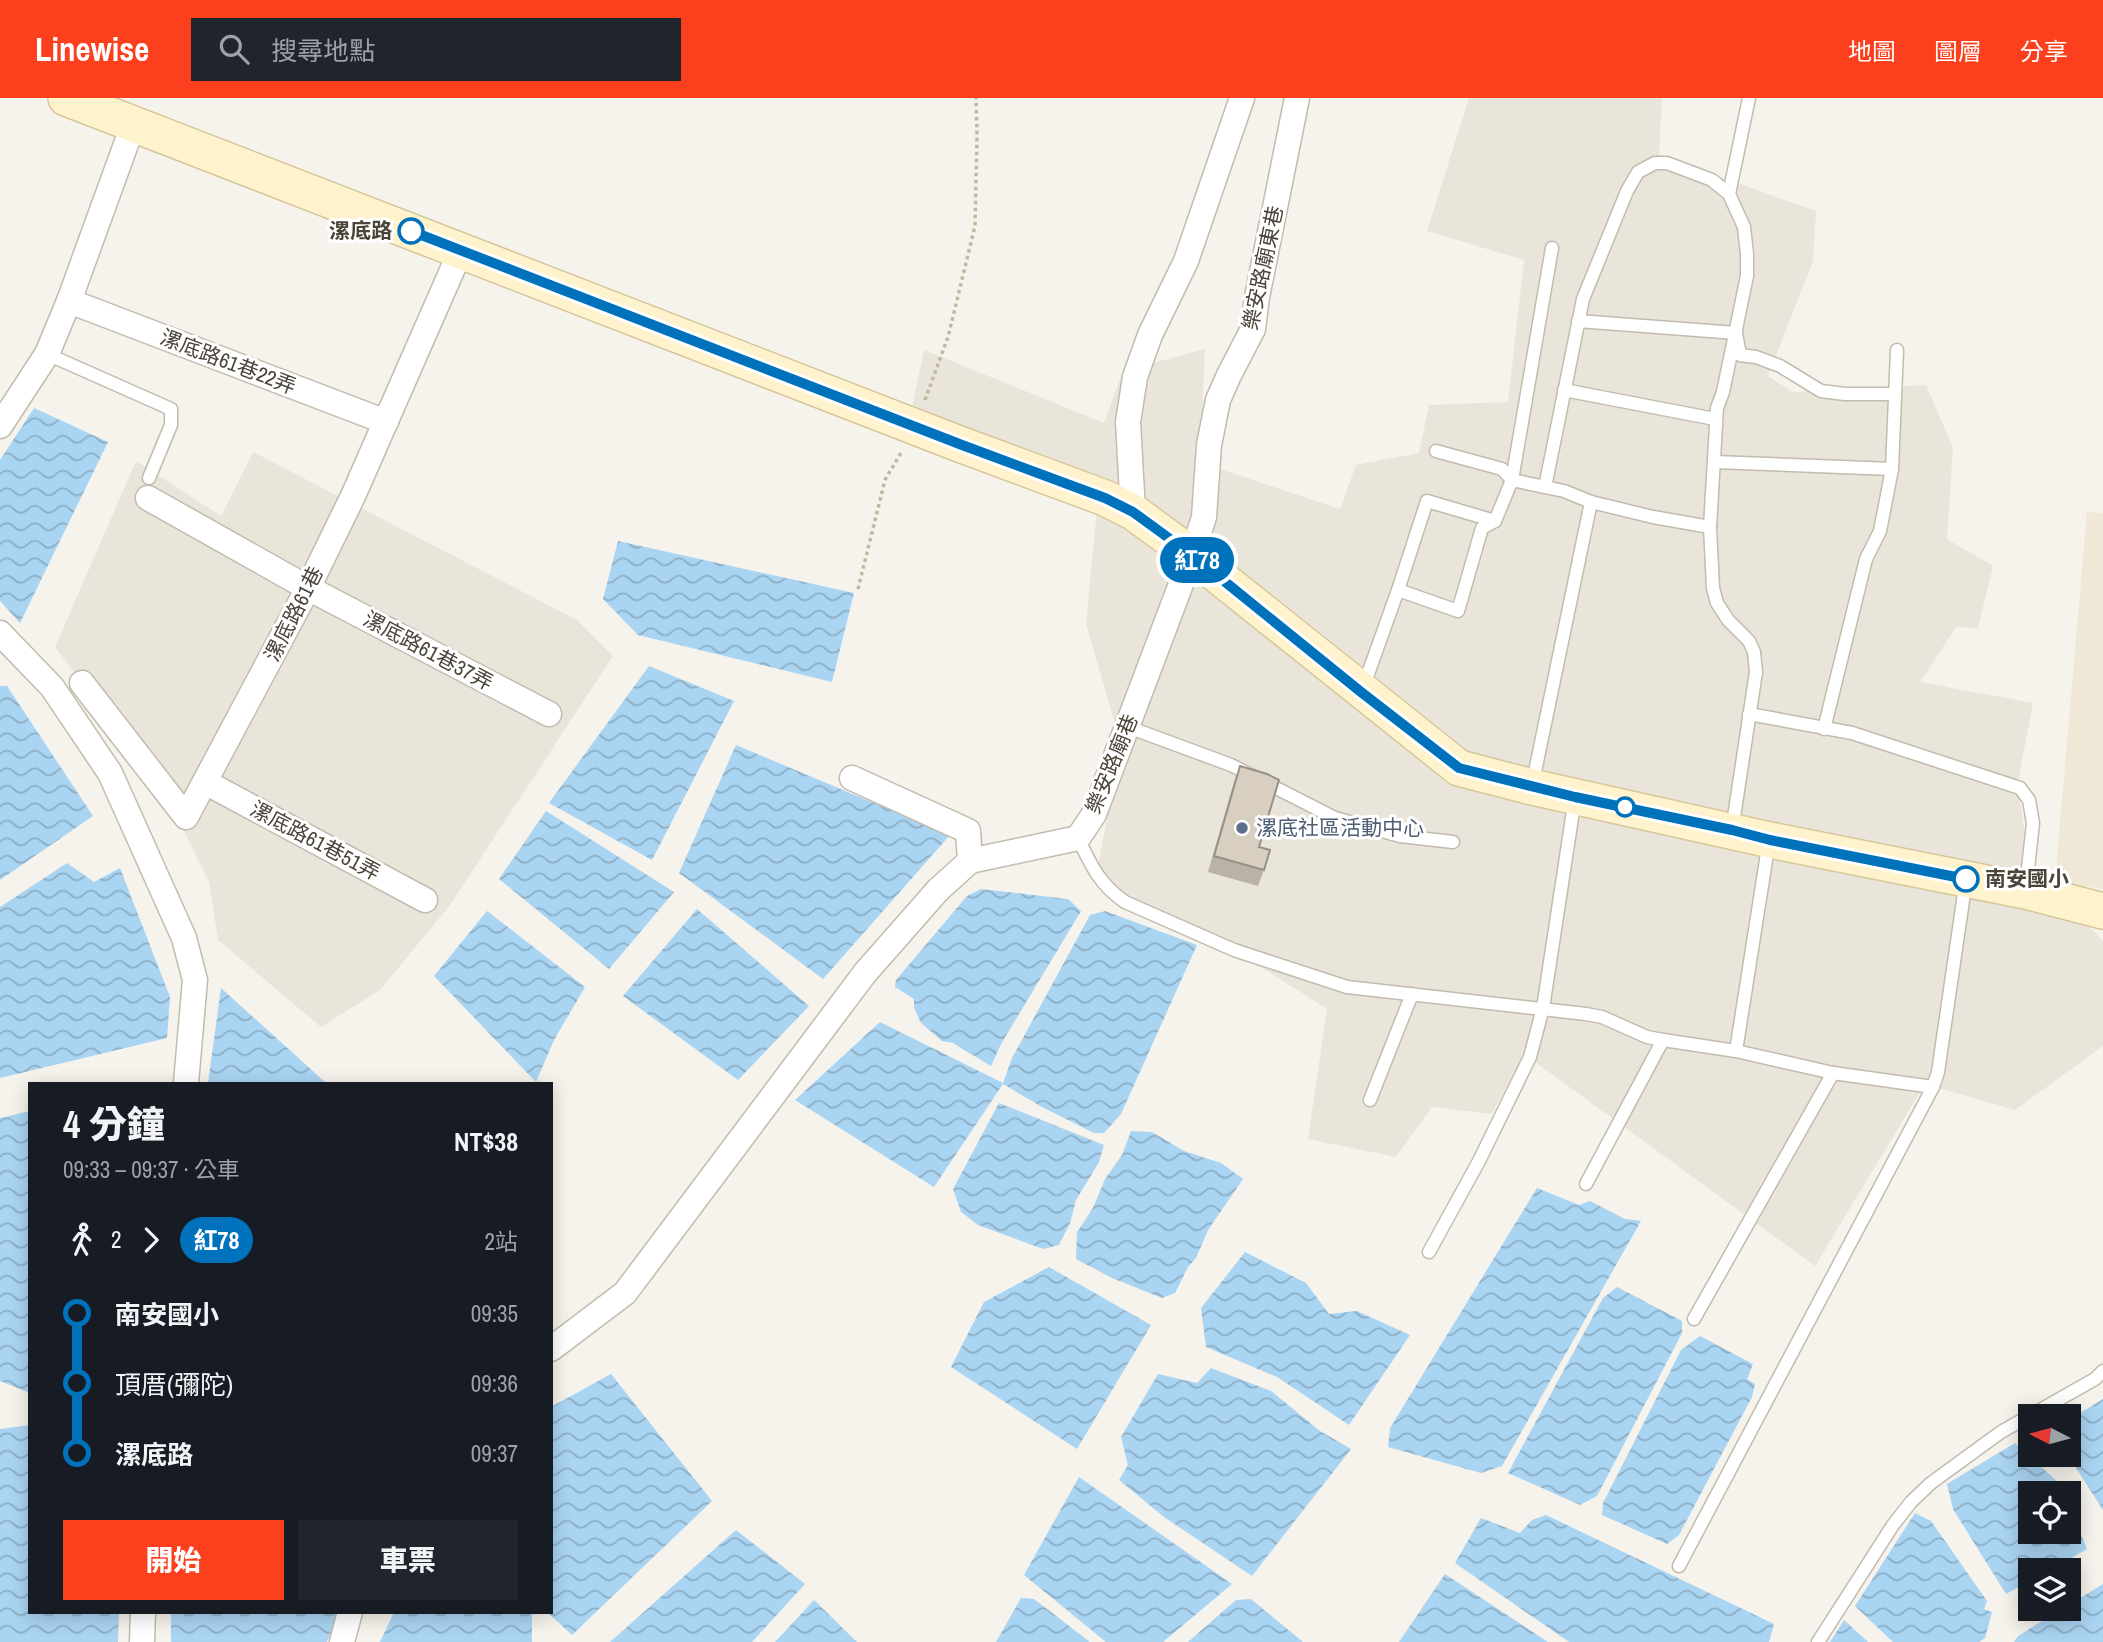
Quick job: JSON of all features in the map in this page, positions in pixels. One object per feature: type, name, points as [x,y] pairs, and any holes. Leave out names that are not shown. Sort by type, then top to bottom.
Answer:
[{"type":"street","points":[[66,98],[1105,498],[1133,512],[1192,555],[1459,768],[1575,797],[2032,893],[2090,908]]},
{"type":"street","points":[[1133,512],[1128,422],[1135,377],[1150,335],[1186,261],[1242,98]]},
{"type":"street","name":"樂安路廟東巷","points":[[1192,555],[1204,517],[1209,445],[1218,400],[1253,329],[1297,98]]},
{"type":"street","points":[[0,426],[47,354],[134,125]]},
{"type":"street","name":"漯底路61巷","points":[[82,683],[186,817],[354,496],[461,250]]},
{"type":"street","name":"漯底路61巷22弄","points":[[69,301],[386,422]]},
{"type":"street","name":"漯底路61巷37弄","points":[[148,488],[307,588],[549,714]]},
{"type":"street","name":"樂安路廟巷","points":[[970,862],[1078,838],[1094,814],[1192,555]]},
{"type":"street","points":[[0,633],[52,687],[110,773],[184,938],[195,980],[186,1082]]},
{"type":"street","points":[[553,1347],[625,1293],[865,973],[938,890],[970,862],[968,831],[852,778]]},
{"type":"street","name":"漯底路61巷51弄","points":[[205,782],[425,900]]},
{"type":"street","points":[[142,1642],[143,1614]]},
{"type":"street","points":[[342,1642],[349,1614]]},
{"type":"lane","points":[[1728,194],[1749,98]]},
{"type":"lane","points":[[1545,487],[1583,299],[1627,191],[1638,172],[1655,163],[1667,163],[1712,180],[1728,194],[1744,227],[1747,254],[1747,276],[1715,419],[1710,527],[1713,588],[1717,603],[1728,620],[1749,642],[1754,652],[1756,672],[1732,830]]},
{"type":"lane","points":[[1398,590],[1458,611],[1482,528],[1495,521],[1512,480],[1552,248]]},
{"type":"lane","points":[[1578,321],[1735,333]]},
{"type":"lane","points":[[1735,333],[1740,355],[1756,357],[1780,366],[1821,391],[1895,394]]},
{"type":"lane","points":[[1825,729],[1866,559],[1880,531],[1892,469],[1897,350]]},
{"type":"lane","points":[[47,354],[171,409],[171,425],[148,488]]},
{"type":"lane","points":[[1564,390],[1715,419]]},
{"type":"lane","points":[[1436,451],[1502,469],[1512,480],[1564,491],[1627,512],[1710,527]]},
{"type":"lane","points":[[1715,462],[1892,469]]},
{"type":"lane","points":[[1361,692],[1427,501],[1495,521]]},
{"type":"lane","points":[[1532,787],[1591,502]]},
{"type":"lane","points":[[1749,714],[1852,733],[2020,788],[2029,800],[2034,823],[2032,893]]},
{"type":"lane","points":[[1128,727],[1231,765],[1335,818],[1400,836],[1453,842]]},
{"type":"lane","points":[[1429,1252],[1479,1161],[1530,1057],[1543,1007],[1575,797]]},
{"type":"lane","points":[[1078,838],[1095,872],[1110,892],[1125,902],[1234,950],[1347,987],[1543,1007],[1602,1017],[1647,1037],[1736,1051],[1833,1073],[1933,1087]]},
{"type":"lane","points":[[1736,1051],[1770,840]]},
{"type":"lane","points":[[1679,1566],[1933,1087],[1938,1072],[1966,879]]},
{"type":"lane","points":[[1370,1100],[1412,994]]},
{"type":"lane","points":[[1586,1184],[1663,1040]]},
{"type":"lane","points":[[1693,1319],[1833,1073]]},
{"type":"lane","points":[[1818,1642],[1893,1525],[1911,1502],[1931,1483],[2001,1432],[2095,1379],[2103,1371]]},
{"type":"path","points":[[858,589],[885,480],[916,426],[948,337],[975,226],[976,98]]},
{"type":"shaded area","points":[[1469,98],[1662,98],[1659,155],[1816,211],[1813,261],[1768,376],[1793,392],[1926,385],[1953,448],[1947,539],[1993,566],[1978,628],[1956,627],[1920,682],[2033,703],[2018,782],[2028,861],[2103,941],[2103,1046],[2015,1110],[1925,1084],[1815,1266],[1524,1054],[1492,1114],[1432,1107],[1396,1157],[1308,1139],[1327,1009],[1245,957],[1095,882],[1121,744],[1086,624],[1100,476],[911,412],[924,350],[1104,423],[1123,371],[1205,349],[1200,462],[1340,509],[1356,465],[1419,453],[1429,405],[1508,402],[1524,260],[1427,231]]},
{"type":"shaded area","points":[[253,452],[577,620],[613,656],[450,905],[380,990],[321,1027],[218,940],[209,882],[163,789],[55,647],[136,461],[221,516]]},
{"type":"shaded area","name":"南安國小","points":[[2087,512],[2103,513],[2103,889],[2055,881]]},
{"type":"water","points":[[34,408],[108,442],[20,623],[0,601],[0,460]]},
{"type":"water","points":[[618,541],[854,593],[832,682],[638,635],[603,599]]},
{"type":"water","points":[[649,666],[734,701],[652,860],[549,803]]},
{"type":"water","points":[[0,686],[7,686],[93,816],[0,880]]},
{"type":"water","points":[[736,745],[950,835],[823,979],[679,873]]},
{"type":"water","points":[[546,811],[674,892],[609,969],[499,879]]},
{"type":"water","points":[[67,863],[94,882],[120,868],[170,997],[167,1038],[0,1078],[0,907]]},
{"type":"water","points":[[981,889],[1068,899],[1081,911],[1001,1044],[991,1066],[953,1043],[942,1041],[921,1023],[914,1008],[914,999],[895,987],[896,980],[967,896]]},
{"type":"water","points":[[697,909],[809,1006],[738,1080],[623,996]]},
{"type":"water","points":[[487,911],[585,987],[554,1040],[536,1082],[434,976]]},
{"type":"water","points":[[1105,911],[1197,945],[1121,1114],[1104,1133],[1094,1133],[1003,1084],[934,1187],[795,1100],[880,1022],[1003,1083],[1012,1058],[1090,915]]},
{"type":"water","points":[[221,988],[325,1082],[208,1082]]},
{"type":"water","points":[[999,1103],[1104,1145],[1099,1162],[1076,1200],[1070,1223],[1059,1245],[1043,1249],[978,1225],[961,1212],[953,1189]]},
{"type":"water","points":[[28,1111],[28,1392],[0,1381],[0,1118]]},
{"type":"water","points":[[1131,1131],[1152,1132],[1184,1151],[1221,1163],[1243,1179],[1208,1230],[1196,1258],[1188,1267],[1175,1293],[1162,1298],[1112,1278],[1076,1259],[1077,1232],[1093,1208],[1105,1179],[1122,1155]]},
{"type":"water","points":[[1537,1188],[1579,1205],[1590,1201],[1625,1219],[1641,1221],[1502,1466],[1481,1473],[1388,1447],[1390,1428]]},
{"type":"water","points":[[1245,1252],[1306,1283],[1329,1314],[1357,1311],[1410,1335],[1349,1425],[1277,1377],[1206,1347],[1201,1308]]},
{"type":"water","points":[[1049,1267],[1151,1325],[1077,1449],[951,1367],[984,1302]]},
{"type":"water","points":[[1617,1287],[1682,1321],[1682,1333],[1597,1496],[1580,1505],[1508,1473],[1603,1298]]},
{"type":"water","points":[[1700,1336],[1753,1364],[1747,1379],[1755,1384],[1752,1397],[1679,1535],[1667,1544],[1602,1515],[1603,1503],[1681,1350]]},
{"type":"water","points":[[1211,1368],[1271,1391],[1320,1431],[1351,1449],[1252,1576],[1164,1517],[1119,1480],[1128,1465],[1121,1437],[1158,1374],[1197,1383]]},
{"type":"water","points":[[611,1374],[712,1501],[572,1635],[549,1614],[553,1614],[553,1406]]},
{"type":"water","points":[[2103,1399],[2103,1510],[2075,1467],[2081,1467],[2081,1413]]},
{"type":"water","points":[[28,1425],[28,1614],[119,1614],[118,1642],[0,1642],[0,1429]]},
{"type":"water","points":[[2015,1443],[2018,1446],[2018,1467],[2041,1467],[2057,1481],[2018,1481],[2018,1544],[2081,1544],[2081,1534],[2087,1549],[2071,1558],[2018,1558],[2018,1588],[2006,1594],[1953,1509],[1947,1484]]},
{"type":"water","points":[[1079,1477],[1232,1584],[1163,1642],[1106,1642],[1024,1575]]},
{"type":"water","points":[[1915,1513],[1931,1521],[1987,1601],[1984,1609],[1992,1612],[1985,1638],[1979,1642],[1893,1642],[1855,1606]]},
{"type":"water","points":[[1546,1515],[1774,1624],[1769,1642],[1569,1642],[1455,1563],[1481,1518],[1520,1533],[1532,1520]]},
{"type":"water","points":[[736,1530],[805,1584],[752,1642],[610,1642]]},
{"type":"water","points":[[1445,1574],[1548,1642],[1399,1642]]},
{"type":"water","points":[[2103,1584],[2103,1642],[2014,1642],[2018,1636],[2042,1621],[2081,1621],[2081,1598]]},
{"type":"water","points":[[1021,1598],[1034,1599],[1090,1642],[996,1642]]},
{"type":"water","points":[[1251,1599],[1303,1642],[1188,1642],[1236,1600]]},
{"type":"water","points":[[814,1600],[857,1642],[775,1642]]},
{"type":"water","points":[[171,1614],[338,1614],[327,1642],[171,1642]]},
{"type":"water","points":[[393,1614],[532,1614],[532,1642],[380,1642]]},
{"type":"water","points":[[1844,1620],[1868,1642],[1830,1642]]},
{"type":"building","name":"漯底社區活動中心","points":[[1240,766],[1279,780],[1259,847],[1270,850],[1264,870],[1214,856]]},
{"type":"bus line","name":"紅78","points":[[411,231],[1105,498],[1133,512],[1192,555],[1459,768],[1770,840],[1966,879]]},
{"type":"place","name":"漯底路","points":[[411,231]]},
{"type":"place","name":"漯底社區活動中心","points":[[1242,828]]},
{"type":"place","name":"南安國小","points":[[1966,879]]}]
